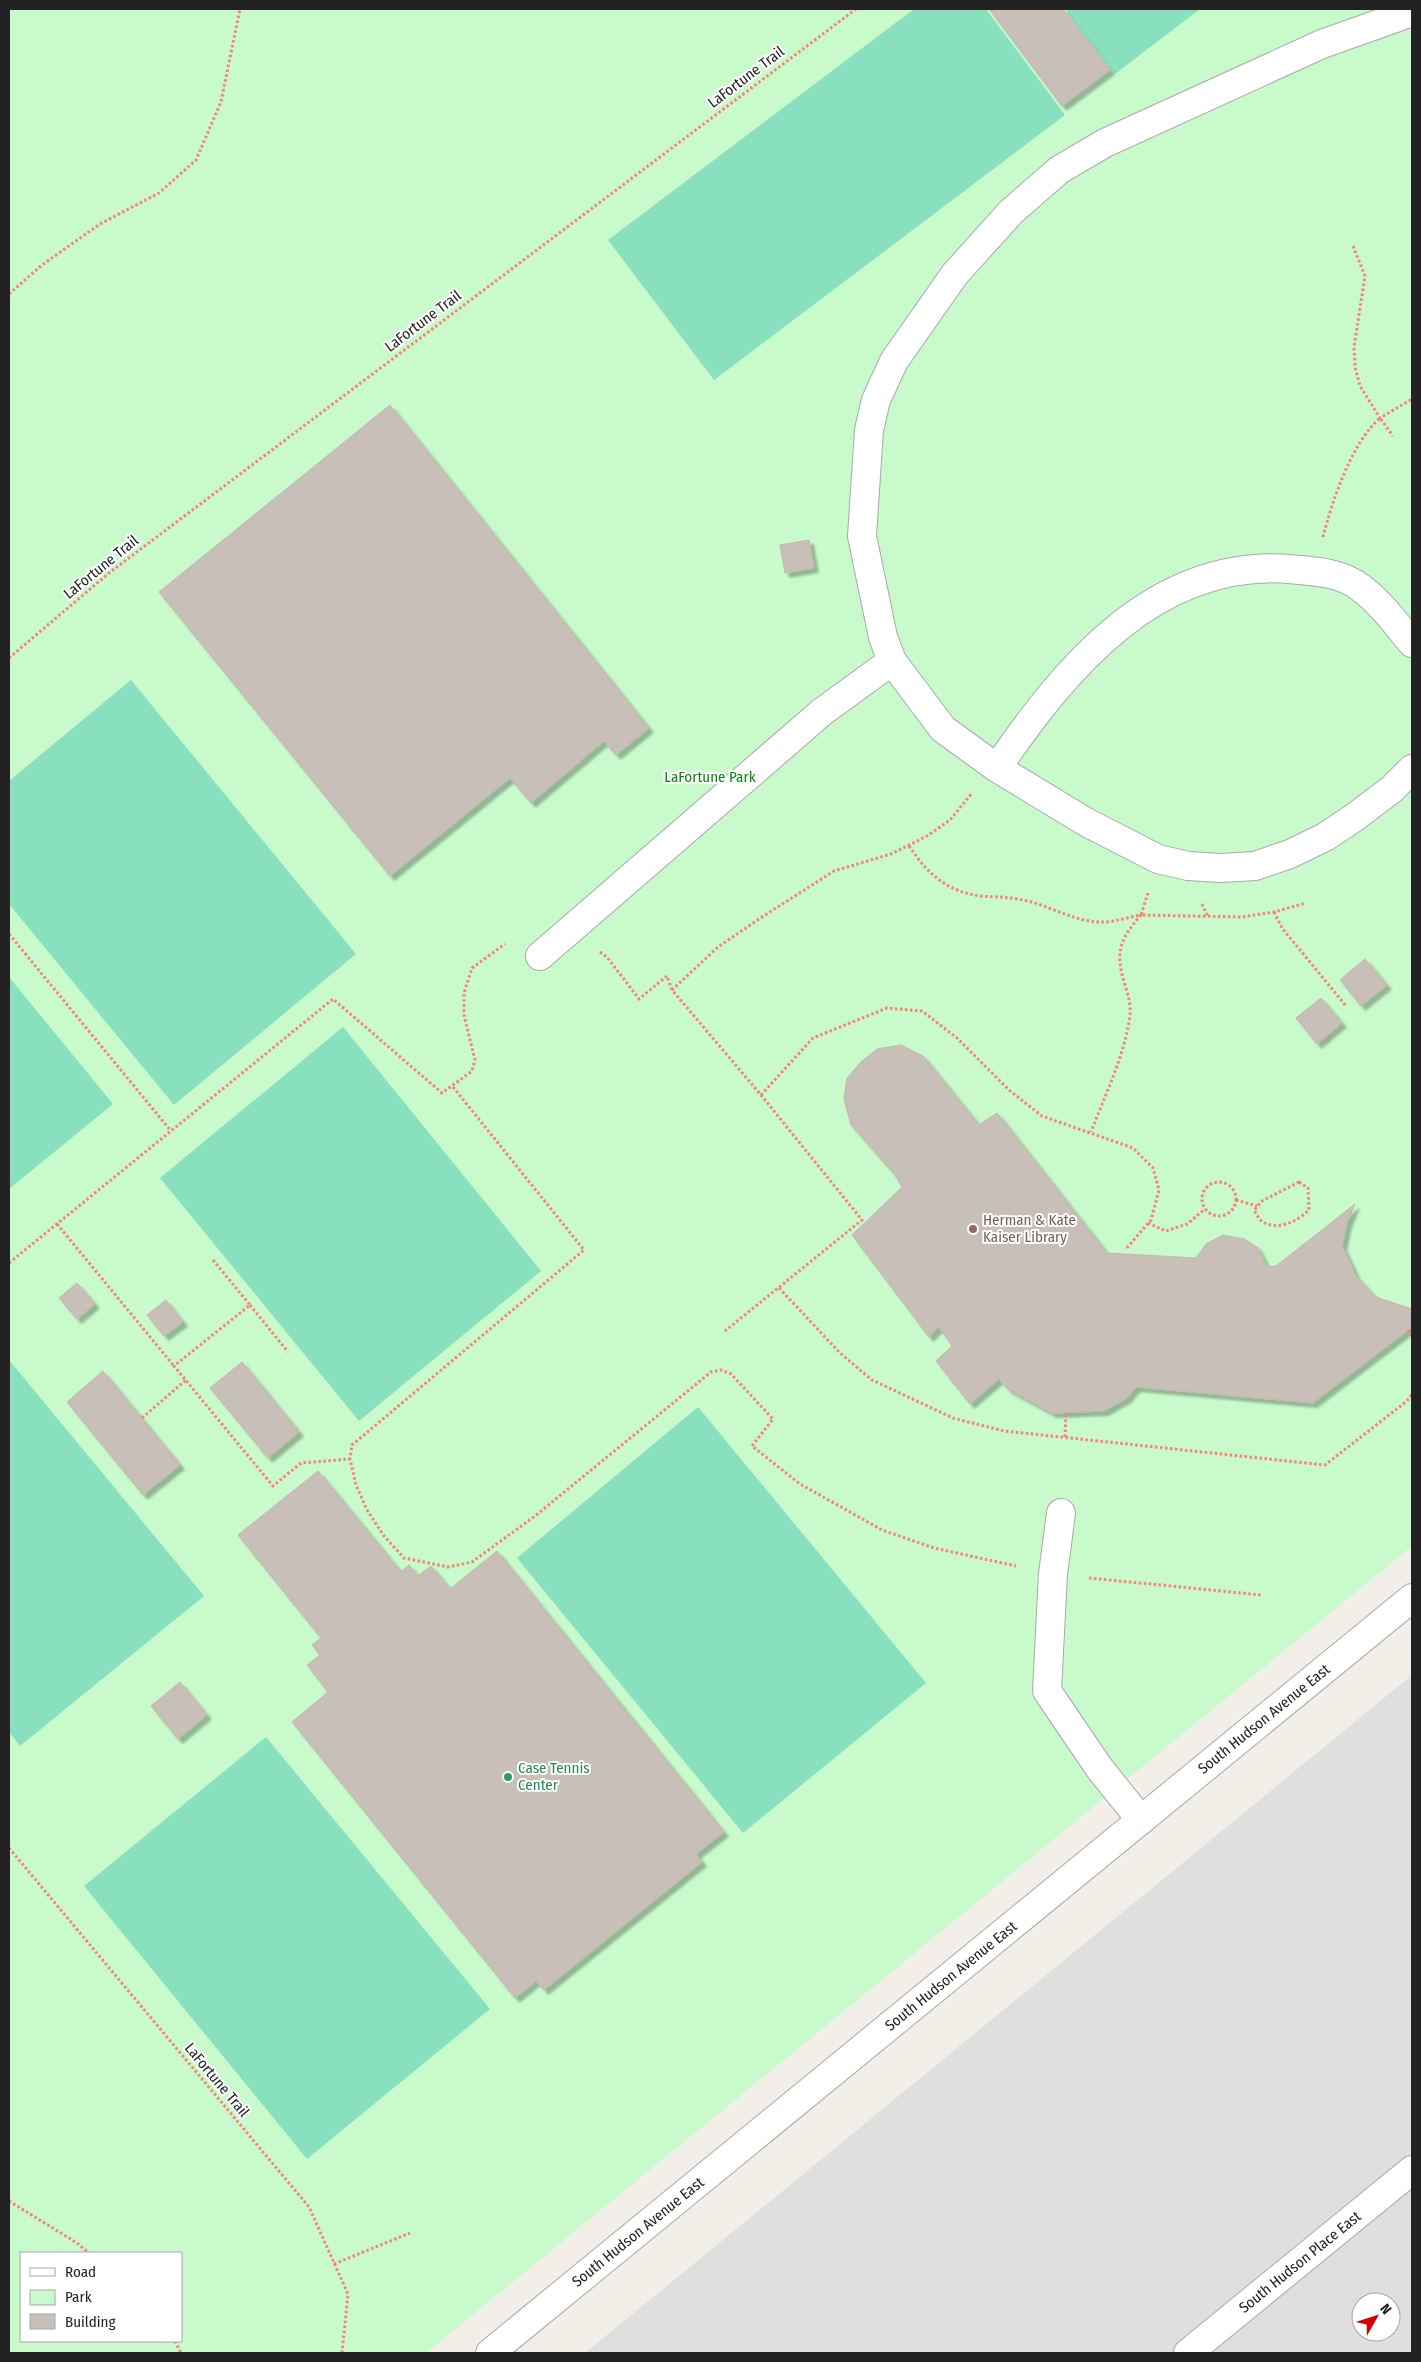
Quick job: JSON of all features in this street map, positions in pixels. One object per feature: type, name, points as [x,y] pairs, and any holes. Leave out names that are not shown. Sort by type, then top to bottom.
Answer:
[{"type":"street","points":[[1412,12],[1322,44],[1105,143],[1059,170],[1011,212],[955,274],[894,360],[876,400],[869,430],[862,536],[883,637],[892,660],[943,729],[997,768],[1086,822],[1158,859],[1188,866],[1221,868],[1255,866],[1290,854],[1325,837],[1392,789],[1412,769]]},
{"type":"street","points":[[997,768],[1021,732],[1077,664],[1114,630],[1156,601],[1193,582],[1235,573],[1273,568],[1340,576],[1360,587],[1382,606],[1412,643]]},
{"type":"street","points":[[540,956],[822,712],[892,660]]},
{"type":"street","points":[[1061,1513],[1053,1574],[1047,1691],[1100,1769],[1141,1820]]},
{"type":"street","name":"South Hudson Avenue East","points":[[490,2353],[1412,1598]]},
{"type":"street","name":"South Hudson Place East","points":[[1188,2353],[1412,2170]]},
{"type":"path","points":[[9,294],[42,265],[100,224],[159,193],[196,160],[221,102],[240,9]]},
{"type":"path","name":"LaFortune Trail","points":[[9,658],[116,567],[856,9]]},
{"type":"path","points":[[1353,246],[1365,276],[1354,347],[1355,367],[1360,386],[1393,436]]},
{"type":"path","points":[[1315,572],[1329,514],[1360,439],[1380,418],[1412,399]]},
{"type":"path","points":[[672,990],[718,947],[834,871],[891,854],[909,846],[950,820],[997,768]]},
{"type":"path","points":[[909,846],[922,865],[936,879],[956,890],[979,896],[1024,900],[1075,919],[1101,923],[1140,915],[1242,917],[1274,912],[1306,903]]},
{"type":"path","points":[[1274,912],[1282,928],[1346,1006]]},
{"type":"path","points":[[1090,1132],[1121,1052],[1130,1016],[1130,1004],[1120,970],[1119,952],[1125,933],[1140,915]]},
{"type":"path","points":[[568,932],[607,957],[639,999],[667,976],[672,990],[761,1095],[862,1220],[725,1331]]},
{"type":"path","points":[[9,934],[171,1131]]},
{"type":"path","points":[[9,1263],[333,999],[442,1093],[453,1087],[472,1071],[475,1060],[464,1015],[464,993],[472,968],[512,940]]},
{"type":"path","points":[[761,1095],[813,1038],[887,1008],[922,1011],[957,1038],[1009,1090],[1042,1116],[1133,1148],[1153,1168],[1159,1190],[1151,1220],[1125,1250]]},
{"type":"path","points":[[453,1087],[584,1250],[352,1445],[350,1460],[356,1484],[367,1510],[384,1536],[404,1558],[448,1567],[472,1562],[535,1516],[711,1372],[721,1370],[731,1374],[773,1419],[752,1446],[800,1484],[882,1530],[934,1548],[1053,1574],[1262,1595]]},
{"type":"path","points":[[1299,1182],[1308,1188],[1309,1210],[1300,1219],[1276,1227],[1262,1222],[1254,1210],[1257,1206],[1262,1201],[1299,1182]]},
{"type":"path","points":[[1213,1183],[1224,1183],[1233,1189],[1236,1200],[1232,1210],[1223,1216],[1213,1216],[1205,1209],[1202,1196],[1207,1186],[1213,1183]]},
{"type":"path","points":[[1236,1200],[1257,1206]]},
{"type":"path","points":[[1148,1223],[1166,1231],[1187,1224],[1205,1209]]},
{"type":"path","points":[[57,1224],[273,1486],[301,1462],[350,1460]]},
{"type":"path","points":[[213,1260],[288,1352]]},
{"type":"path","points":[[779,1288],[840,1353],[872,1380],[953,1418],[1004,1431],[1325,1465],[1407,1401],[1412,1394]]},
{"type":"path","points":[[174,1366],[250,1305]]},
{"type":"path","points":[[1408,1330],[1412,1336]]},
{"type":"path","points":[[142,1418],[186,1380]]},
{"type":"path","points":[[1065,1438],[1066,1413]]},
{"type":"path","name":"LaFortune Trail","points":[[9,1848],[309,2207],[348,2294],[342,2353]]},
{"type":"path","points":[[9,2201],[77,2243],[88,2252]]},
{"type":"path","points":[[334,2264],[410,2233]]},
{"type":"shaded area","points":[[1412,1675],[1412,2353],[585,2353]]},
{"type":"green space","name":"LaFortune Park","points":[[9,9],[1412,9],[1412,1546],[426,2353],[9,2353]]},
{"type":"green space","points":[[914,9],[986,9],[1065,115],[714,380],[608,240]]},
{"type":"green space","points":[[1065,9],[1200,9],[1115,74]]},
{"type":"green space","points":[[131,680],[356,954],[174,1105],[9,904],[9,781]]},
{"type":"green space","points":[[9,977],[113,1104],[9,1189]]},
{"type":"green space","points":[[343,1027],[541,1271],[359,1421],[160,1178]]},
{"type":"green space","points":[[9,1360],[204,1596],[20,1746],[9,1732]]},
{"type":"green space","points":[[698,1407],[926,1683],[743,1833],[517,1558]]},
{"type":"green space","points":[[266,1737],[490,2009],[307,2159],[84,1886]]},
{"type":"building","points":[[989,9],[1063,9],[1110,70],[1062,106]]},
{"type":"building","points":[[390,405],[649,728],[616,755],[604,741],[531,803],[510,778],[390,876],[159,592]]},
{"type":"building","points":[[809,540],[814,568],[785,573],[780,545]]},
{"type":"building","points":[[1365,959],[1387,985],[1361,1006],[1340,980]]},
{"type":"building","points":[[1321,998],[1342,1023],[1317,1044],[1296,1018]]},
{"type":"building","name":"Herman & Kate Kaiser Library","points":[[901,1045],[923,1056],[979,1125],[997,1113],[1107,1253],[1196,1258],[1206,1244],[1223,1235],[1244,1239],[1257,1247],[1267,1267],[1276,1266],[1355,1204],[1347,1223],[1342,1246],[1356,1276],[1376,1297],[1412,1309],[1412,1327],[1313,1403],[1136,1387],[1127,1398],[1104,1411],[1052,1413],[1008,1389],[999,1379],[970,1404],[936,1361],[952,1346],[939,1327],[929,1337],[852,1235],[902,1187],[895,1175],[851,1125],[844,1099],[847,1078],[861,1062],[877,1049]]},
{"type":"building","points":[[77,1283],[95,1304],[77,1319],[59,1298]]},
{"type":"building","points":[[166,1300],[183,1322],[164,1336],[147,1315]]},
{"type":"building","points":[[242,1362],[299,1432],[268,1458],[210,1388]]},
{"type":"building","points":[[103,1371],[180,1465],[143,1495],[67,1402]]},
{"type":"building","name":"Case Tennis Center","points":[[318,1471],[401,1572],[409,1565],[418,1576],[431,1566],[450,1589],[497,1551],[724,1832],[696,1854],[702,1862],[544,1990],[536,1981],[515,1998],[292,1722],[328,1692],[307,1665],[320,1655],[312,1645],[321,1638],[238,1535]]},
{"type":"building","points":[[180,1682],[207,1715],[178,1739],[151,1706]]},
{"type":"place","name":"Herman & Kate Kaiser Library","points":[[973,1229]]},
{"type":"place","name":"Case Tennis Center","points":[[508,1777]]}]
